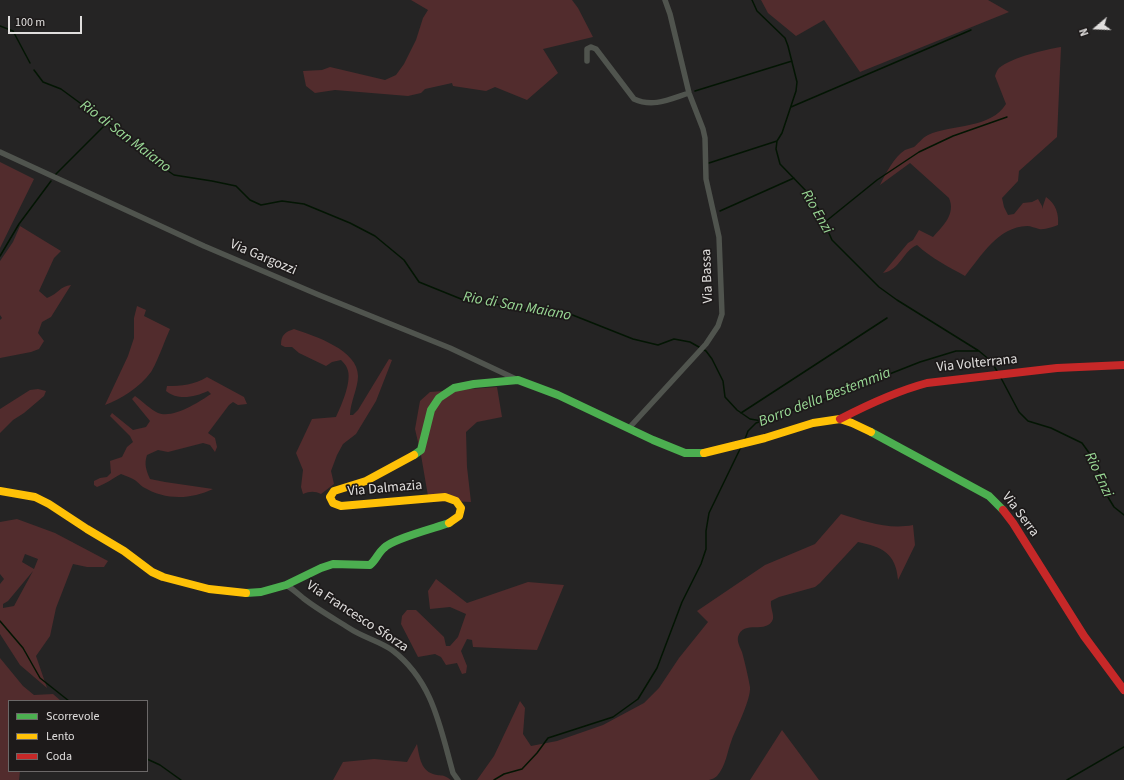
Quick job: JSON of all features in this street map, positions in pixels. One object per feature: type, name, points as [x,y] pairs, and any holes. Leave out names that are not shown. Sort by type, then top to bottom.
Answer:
[{"type":"main road","name":"Via Volterrana","points":[[840,420],[858,410],[912,387],[927,383],[1058,368],[1124,365]]},
{"type":"main road","name":"Via Dalmazia","points":[[0,491],[35,496],[124,551],[152,572],[163,577],[209,589],[242,593],[262,592],[286,585],[321,568],[333,564],[370,565],[375,561],[384,547],[394,541],[450,524],[457,519],[461,512],[460,504],[454,498],[341,506],[333,503],[330,497],[334,492],[366,481],[414,456],[421,450],[431,410],[439,398],[454,388],[474,384],[518,380],[558,395],[685,453],[695,454],[706,453],[742,444],[813,424],[840,420]]},
{"type":"main road","name":"Via Serra","points":[[840,420],[852,423],[888,441],[989,496],[1001,507],[1013,523],[1084,636],[1124,690]]},
{"type":"street","name":"Via Bassa","points":[[629,428],[706,344],[718,326],[722,314],[719,237],[706,179],[705,138],[689,93],[681,65],[670,14],[665,0]]},
{"type":"street","points":[[587,61],[587,49],[591,47],[596,49],[634,99],[642,103],[651,104],[689,93]]},
{"type":"street","name":"Via Gargozzi","points":[[0,152],[204,246],[319,295],[450,348],[518,380]]},
{"type":"street","name":"Via Francesco Sforza","points":[[286,585],[359,635],[378,642],[392,650],[422,681],[437,713],[453,773],[458,780]]},
{"type":"shaded area","points":[[411,0],[572,0],[578,8],[593,37],[543,49],[558,73],[527,100],[495,87],[486,91],[453,86],[452,83],[425,89],[421,93],[408,96],[335,90],[315,93],[306,86],[303,71],[322,70],[330,67],[385,80],[396,75],[404,64],[416,40],[423,18],[428,10]]},
{"type":"shaded area","points":[[761,0],[988,0],[1009,12],[860,72],[824,20],[796,36],[768,13]]},
{"type":"shaded area","points":[[1061,47],[1057,137],[1019,171],[1018,181],[1002,198],[1008,215],[1014,214],[1023,203],[1032,202],[1038,199],[1042,209],[1046,197],[1056,210],[1058,225],[1041,229],[1027,226],[1007,231],[984,251],[965,276],[946,266],[917,245],[908,251],[894,268],[883,273],[908,243],[913,240],[919,230],[933,237],[941,229],[950,214],[951,209],[949,198],[910,163],[880,185],[894,161],[901,153],[914,147],[928,135],[948,129],[970,125],[991,118],[1006,104],[995,76],[999,68],[1020,57]]},
{"type":"shaded area","points":[[0,162],[34,179],[0,248]]},
{"type":"shaded area","points":[[20,226],[61,251],[54,258],[39,291],[47,298],[64,287],[71,285],[51,317],[42,322],[38,333],[44,341],[39,349],[0,358],[0,320],[2,318],[0,315],[0,261],[13,242]]},
{"type":"shaded area","points":[[137,306],[146,310],[144,316],[170,329],[156,363],[147,377],[130,392],[105,405],[128,356],[134,338],[134,318]]},
{"type":"shaded area","points":[[294,329],[334,345],[351,359],[356,367],[358,376],[350,415],[353,415],[358,410],[389,359],[392,360],[376,401],[356,434],[343,444],[337,455],[331,471],[334,484],[321,494],[317,492],[308,492],[303,494],[301,487],[303,470],[296,453],[312,419],[336,417],[346,393],[349,379],[346,366],[341,360],[332,362],[326,366],[299,353],[292,347],[285,347],[281,345],[284,334]]},
{"type":"shaded area","points":[[207,377],[244,397],[247,404],[238,405],[233,402],[229,405],[208,433],[215,438],[217,447],[215,452],[210,445],[203,443],[168,452],[158,450],[147,455],[146,464],[150,479],[213,489],[187,497],[169,496],[151,491],[143,487],[132,478],[121,474],[97,487],[94,485],[94,481],[107,477],[111,473],[110,461],[122,457],[127,447],[133,442],[130,436],[110,416],[112,413],[133,430],[146,427],[150,421],[132,399],[135,396],[149,408],[158,413],[171,414],[186,409],[211,394],[208,391],[198,395],[181,397],[166,391],[167,386],[178,386],[197,382]]},
{"type":"shaded area","points":[[497,387],[502,417],[477,422],[466,432],[467,467],[471,502],[429,502],[415,429],[420,401],[430,392]]},
{"type":"shaded area","points":[[38,389],[46,391],[44,396],[13,420],[0,433],[0,409],[30,390]]},
{"type":"shaded area","points":[[841,514],[885,526],[913,525],[915,545],[898,580],[897,571],[891,557],[881,549],[858,542],[815,587],[779,597],[771,601],[773,619],[770,624],[745,629],[741,632],[738,637],[738,641],[742,652],[750,692],[724,763],[716,777],[709,780],[477,780],[494,756],[520,701],[525,708],[523,734],[531,746],[557,741],[603,725],[644,703],[659,688],[679,658],[708,622],[697,611],[765,565],[815,544]]},
{"type":"shaded area","points":[[17,519],[55,533],[108,561],[104,567],[87,567],[73,564],[56,608],[50,636],[36,656],[47,688],[20,665],[0,634],[0,584],[4,579],[0,574],[0,522]],"holes":[[[25,554],[38,559],[34,569],[22,562]],[[33,571],[14,606],[3,608],[3,604],[8,601]]]},
{"type":"shaded area","points":[[436,579],[467,603],[528,582],[564,585],[537,650],[473,647],[472,640],[467,639],[461,651],[467,666],[466,673],[462,674],[457,663],[446,665],[441,657],[435,654],[418,657],[401,624],[402,616],[407,610],[416,610],[444,637],[446,646],[450,646],[458,637],[466,614],[450,607],[430,609],[428,591]]},
{"type":"shaded area","points":[[0,658],[23,686],[34,695],[53,694],[60,700],[8,700],[8,772],[20,772],[19,780],[0,780]]},
{"type":"shaded area","points":[[782,730],[819,780],[750,780]]},
{"type":"shaded area","points":[[417,744],[421,761],[425,769],[433,774],[443,776],[451,780],[333,780],[343,762],[374,759],[407,762]]},
{"type":"waterway","name":"Rio Enzi","points":[[752,0],[757,11],[785,38],[797,82],[796,91],[782,133],[777,141],[776,149],[780,164],[810,195],[816,204],[832,240],[879,287],[897,300],[979,351],[991,361],[997,371]]},
{"type":"waterway","name":"Rio di San Maiano","points":[[0,26],[13,31],[30,63]]},
{"type":"waterway","points":[[791,107],[971,30]]},
{"type":"waterway","points":[[695,91],[792,61]]},
{"type":"waterway","name":"Rio di San Maiano","points":[[34,70],[43,82],[61,89],[129,139],[158,164],[174,175],[236,186],[250,200],[261,205],[282,201],[304,204],[350,223],[375,236],[404,260],[419,282],[466,301],[482,300],[511,308],[570,314],[633,339],[658,345],[674,339],[690,342],[706,351],[712,359],[723,381],[725,397],[737,410],[750,419],[762,421]]},
{"type":"waterway","points":[[825,222],[877,180],[919,152],[953,136],[1007,117]]},
{"type":"waterway","points":[[55,175],[107,123]]},
{"type":"waterway","points":[[709,163],[777,141]]},
{"type":"waterway","points":[[720,211],[794,178]]},
{"type":"waterway","points":[[0,256],[19,224],[51,181]]},
{"type":"waterway","points":[[741,413],[887,318]]},
{"type":"waterway","name":"Borro della Bestemmia","points":[[745,439],[748,431],[756,423],[836,395],[920,362],[956,351],[979,351]]},
{"type":"waterway","name":"Rio Enzi","points":[[1001,378],[1019,412],[1028,421],[1051,428],[1082,443],[1092,457],[1099,472],[1103,489],[1114,507],[1124,515]]},
{"type":"waterway","name":"Borro della Bestemmia","points":[[494,780],[504,774],[522,769],[537,753],[548,738],[613,717],[638,699],[657,668],[682,602],[701,564],[706,549],[706,531],[709,513],[741,447]]},
{"type":"waterway","points":[[0,621],[23,648],[40,678],[68,700]]},
{"type":"waterway","points":[[1067,780],[1124,747]]},
{"type":"waterway","points":[[148,759],[160,765],[181,780]]},
{"type":"traffic: fast","points":[[414,455],[421,450],[431,410],[439,398],[454,388],[474,384],[518,380],[558,395],[653,440],[685,453],[704,453]]},
{"type":"traffic: fast","points":[[871,432],[989,496],[1003,510]]},
{"type":"traffic: fast","points":[[246,593],[261,592],[286,585],[321,568],[333,564],[370,565],[382,550],[396,541],[404,537],[449,523]]},
{"type":"traffic: slow","points":[[704,453],[765,438],[813,423],[840,419],[871,432]]},
{"type":"traffic: slow","points":[[414,455],[366,481],[334,491],[330,497],[333,503],[341,506],[445,497],[456,501],[461,508],[459,516],[449,523]]},
{"type":"traffic: slow","points":[[0,491],[35,497],[49,504],[124,551],[152,572],[163,577],[209,589],[246,593]]},
{"type":"traffic: jam","points":[[840,419],[882,399],[927,383],[1057,368],[1124,365]]},
{"type":"traffic: jam","points":[[1003,510],[1013,523],[1084,636],[1124,690]]}]
